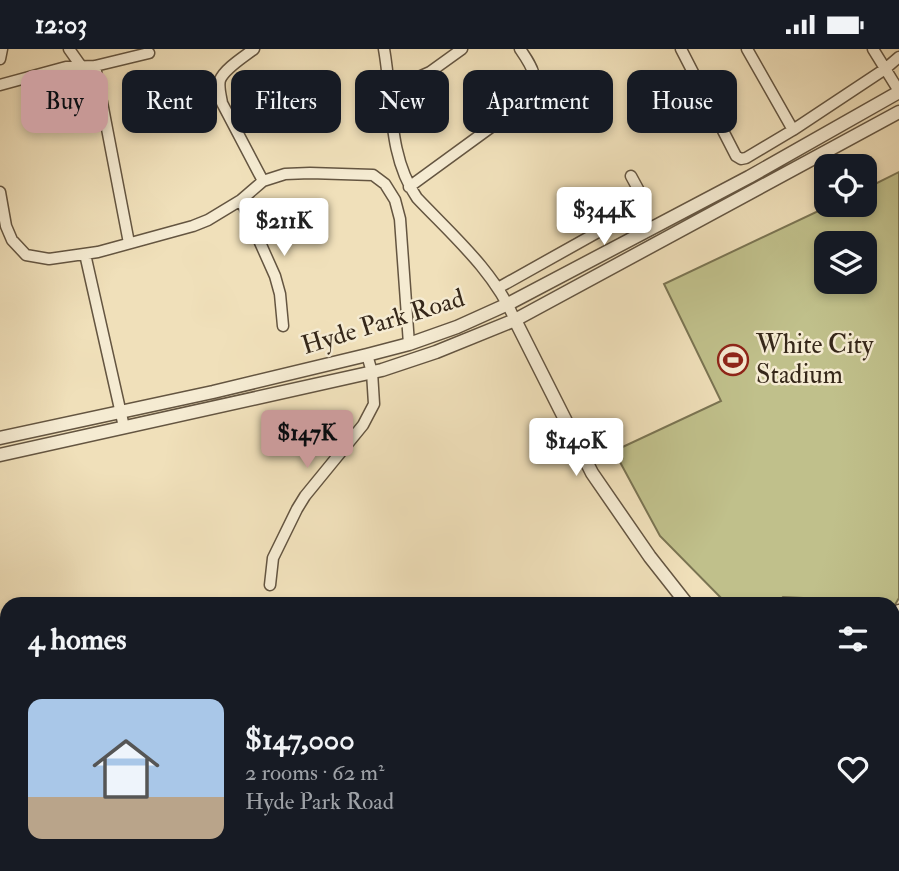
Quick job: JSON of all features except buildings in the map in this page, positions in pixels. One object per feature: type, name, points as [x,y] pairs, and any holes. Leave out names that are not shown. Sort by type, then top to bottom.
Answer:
[{"type":"street","points":[[0,59],[2,49]]},
{"type":"street","points":[[69,49],[81,67]]},
{"type":"street","points":[[254,49],[227,71],[220,80],[220,90],[222,103],[263,181]]},
{"type":"street","points":[[384,49],[386,70]]},
{"type":"street","points":[[433,70],[462,49]]},
{"type":"street","points":[[409,187],[527,101],[533,92],[535,76],[520,49]]},
{"type":"street","points":[[681,49],[736,156],[741,159],[793,130],[899,57]]},
{"type":"street","points":[[747,49],[793,130]]},
{"type":"street","points":[[873,49],[899,92]]},
{"type":"street","points":[[0,85],[66,67],[95,66],[149,53]]},
{"type":"street","points":[[95,66],[129,243]]},
{"type":"street","name":"Hyde Park Road","points":[[0,438],[122,413],[366,355],[409,344],[457,327],[508,304],[749,177],[899,92]]},
{"type":"street","name":"Hyde Park Road","points":[[0,455],[372,372],[436,352],[515,320],[899,112]]},
{"type":"street","points":[[395,133],[401,169],[409,187],[484,268],[498,288],[592,473],[650,557],[681,597]]},
{"type":"street","points":[[0,192],[6,226],[12,240],[26,255],[48,259],[85,254],[193,226],[241,200],[263,181],[285,174],[373,175],[386,184],[395,200],[400,219],[409,344]]},
{"type":"street","points":[[498,288],[640,208],[644,200],[631,176]]},
{"type":"street","points":[[241,200],[275,276],[283,326]]},
{"type":"street","points":[[85,254],[124,427]]},
{"type":"street","points":[[270,585],[273,558],[297,509],[363,425],[374,404],[372,372],[366,355]]},
{"type":"green space","points":[[899,172],[899,597],[720,597],[660,536],[614,451],[721,401],[664,284],[814,213],[814,217],[877,217],[877,183]]},
{"type":"place","name":"White City Stadium","points":[[733,360]]}]
